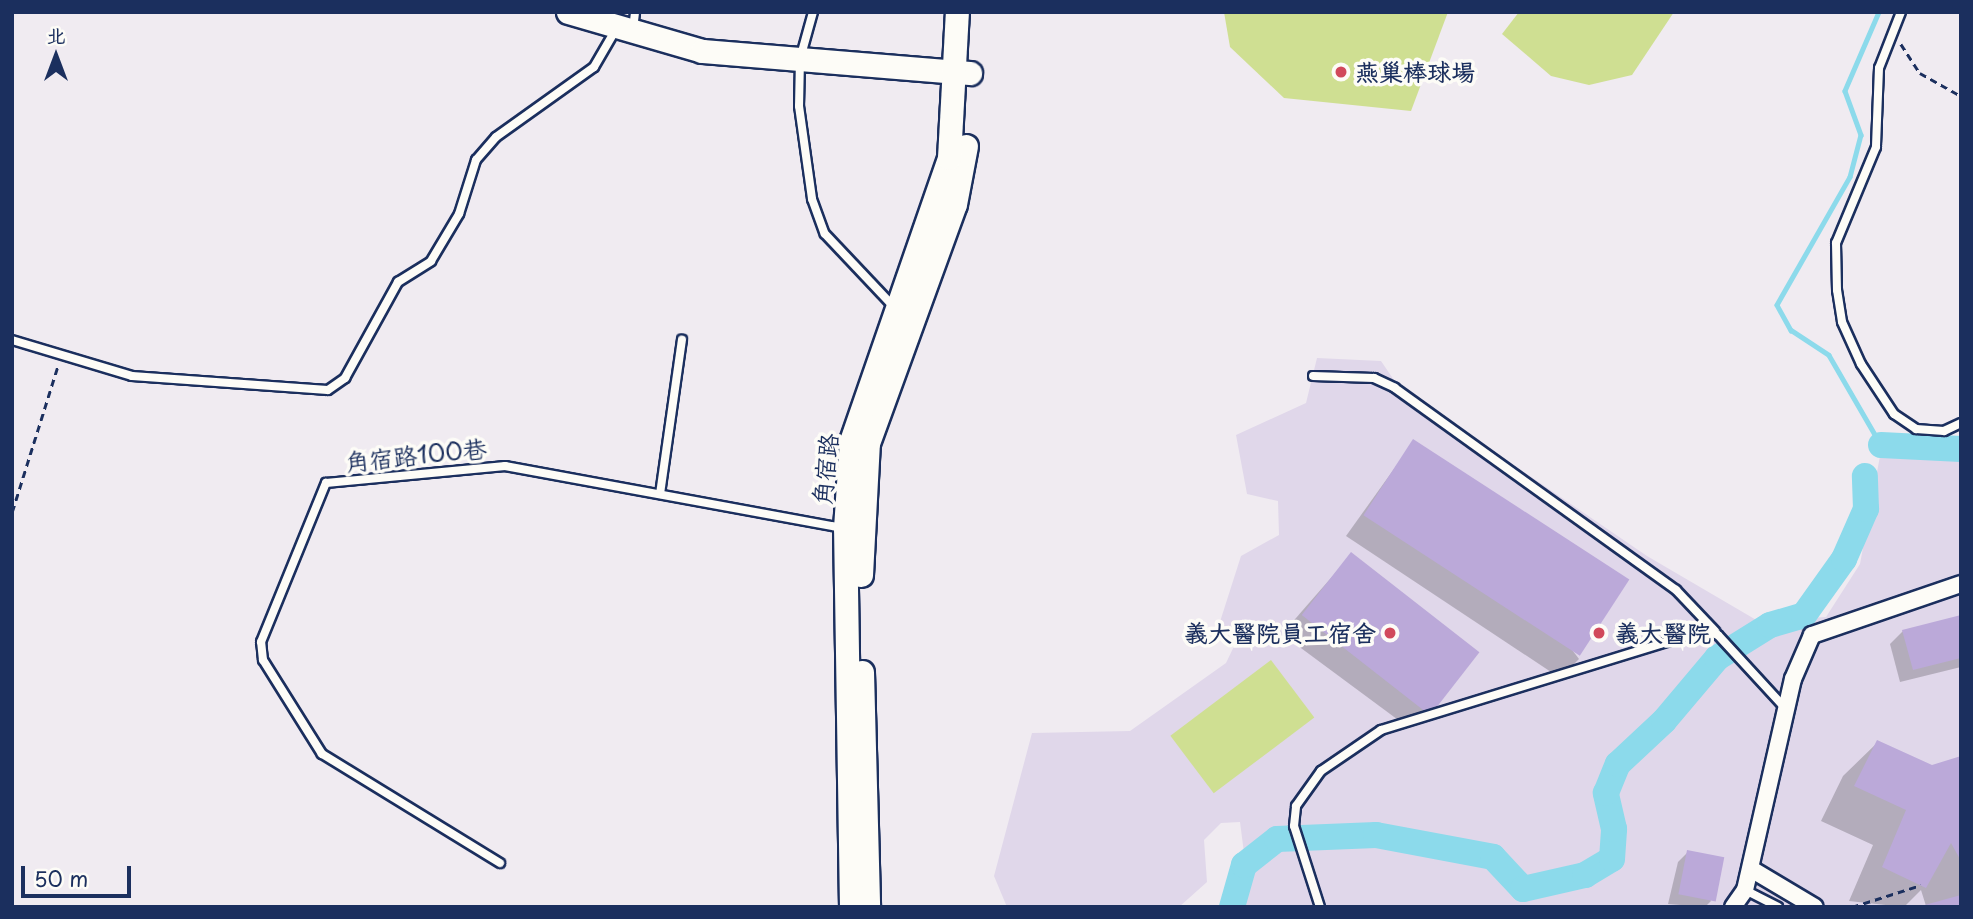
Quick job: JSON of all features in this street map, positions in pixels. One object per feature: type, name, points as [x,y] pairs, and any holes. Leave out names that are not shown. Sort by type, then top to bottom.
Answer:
[{"type":"main road","points":[[568,12],[628,24],[702,51],[963,73]]},
{"type":"main road","name":"角宿路","points":[[957,12],[963,73]]},
{"type":"main road","name":"角宿路","points":[[869,907],[860,556],[868,443],[902,312],[949,158],[971,12]]},
{"type":"main road","name":"角宿路","points":[[851,907],[845,528],[851,441],[902,312]]},
{"type":"street","points":[[1733,907],[1745,890],[1786,709],[1812,635],[1961,584]]},
{"type":"street","points":[[1751,869],[1815,907]]},
{"type":"lane","points":[[813,12],[800,58],[801,147],[812,200],[825,234],[902,312]]},
{"type":"lane","points":[[1901,12],[1879,68],[1876,147],[1836,243],[1842,322],[1894,414],[1916,429],[1944,431],[1961,422]]},
{"type":"lane","points":[[12,340],[62,352],[132,376],[328,390],[345,377],[398,282],[431,261],[459,214],[476,160],[496,137],[594,67],[628,24]]},
{"type":"lane","points":[[660,494],[682,340]]},
{"type":"lane","points":[[1313,376],[1374,378],[1395,388],[1676,590],[1786,709]]},
{"type":"lane","name":"角宿路100巷","points":[[500,863],[322,754],[264,660],[261,642],[326,483],[505,466],[660,494],[756,517],[845,528]]},
{"type":"lane","points":[[1320,907],[1294,826],[1296,806],[1321,771],[1350,745],[1694,631],[1718,635]]},
{"type":"lane","points":[[1745,890],[1778,907]]},
{"type":"path","points":[[1894,32],[1920,73],[1961,96]]},
{"type":"path","points":[[12,512],[62,352]]},
{"type":"path","points":[[1853,907],[1920,885]]},
{"type":"shaded area","name":"義大醫院","points":[[1317,358],[1381,361],[1398,386],[1647,556],[1758,621],[1826,617],[1860,564],[1880,456],[1961,453],[1961,907],[1243,907],[1248,884],[1240,822],[1221,823],[1204,840],[1207,882],[1179,907],[1007,907],[994,876],[1032,733],[1130,731],[1226,663],[1238,638],[1235,625],[1218,628],[1241,556],[1279,535],[1278,501],[1247,494],[1236,435],[1306,403]]},
{"type":"green space","name":"燕巢棒球場","points":[[1224,12],[1448,12],[1411,111],[1284,98],[1230,47]]},
{"type":"green space","points":[[1519,12],[1674,12],[1632,75],[1589,85],[1551,76],[1502,34]]},
{"type":"green space","points":[[1271,660],[1314,718],[1214,793],[1170,736]]},
{"type":"building","points":[[1413,439],[1629,580],[1580,656],[1363,515]]},
{"type":"building","name":"義大醫院員工宿舍","points":[[1351,552],[1479,652],[1430,715],[1302,615]]},
{"type":"building","points":[[1961,615],[1961,658],[1913,670],[1902,630]]},
{"type":"building","points":[[1877,740],[1932,765],[1961,756],[1961,861],[1951,843],[1926,888],[1882,867],[1906,810],[1854,786]]},
{"type":"building","points":[[1687,850],[1724,857],[1716,901],[1678,894]]},
{"type":"building","points":[[1961,895],[1961,907],[1921,907],[1921,906]]},
{"type":"waterway","points":[[1879,12],[1845,91],[1861,135],[1850,177],[1777,305],[1791,330],[1829,355],[1881,445]]},
{"type":"waterway","points":[[1881,445],[1961,449]]},
{"type":"waterway","points":[[1232,907],[1244,865],[1277,839],[1376,835],[1493,857],[1523,889],[1585,875],[1612,859],[1614,829],[1606,793],[1618,764],[1664,721],[1717,658],[1770,625],[1804,615],[1844,559],[1866,509],[1865,476]]},
{"type":"place","name":"燕巢棒球場","points":[[1341,72]]},
{"type":"place","name":"義大醫院員工宿舍","points":[[1390,633]]},
{"type":"place","name":"義大醫院","points":[[1599,633]]}]
